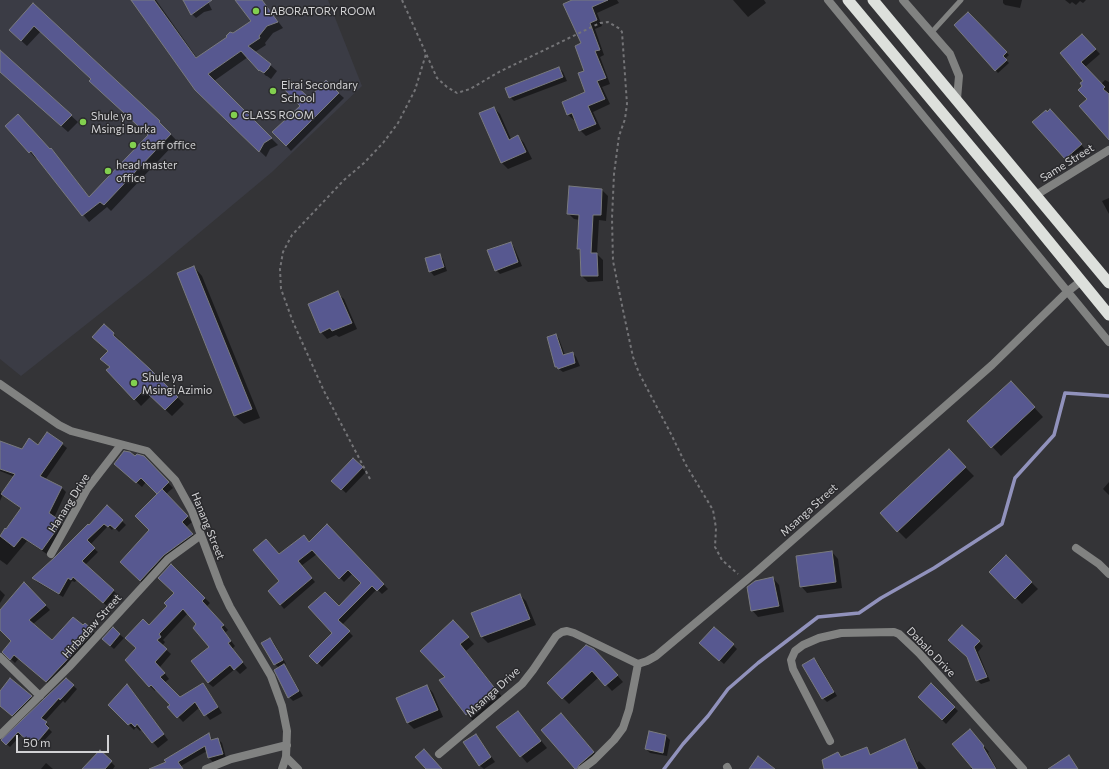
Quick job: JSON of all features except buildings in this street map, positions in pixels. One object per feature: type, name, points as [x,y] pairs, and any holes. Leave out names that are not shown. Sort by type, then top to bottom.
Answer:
[{"type":"highway","points":[[848,0],[1109,315]]},
{"type":"highway","points":[[873,0],[1109,283]]},
{"type":"street","points":[[828,0],[1109,342]]},
{"type":"street","points":[[903,0],[950,54],[959,76],[957,99]]},
{"type":"street","name":"Same Street","points":[[1036,195],[1109,150]]},
{"type":"street","name":"Msanga Street","points":[[638,664],[656,656],[746,581],[980,375],[1067,292],[1081,281]]},
{"type":"street","name":"Hanang Street","points":[[0,384],[59,425],[71,431],[149,452],[179,486],[192,511],[220,586],[230,607],[271,676],[282,706],[287,732],[286,757],[282,769]]},
{"type":"street","name":"Hanang Drive","points":[[51,554],[87,489],[122,445]]},
{"type":"street","name":"Hirbadaw Street","points":[[0,735],[69,667],[168,558],[201,535]]},
{"type":"street","points":[[1076,548],[1099,564],[1109,574]]},
{"type":"street","name":"Msanga Drive","points":[[439,754],[522,684],[556,636],[562,632],[567,631],[574,633],[638,664]]},
{"type":"street","name":"Dabalo Drive","points":[[830,741],[793,670],[791,660],[793,656],[799,647],[819,638],[841,633],[891,631],[899,634],[919,653],[1023,769]]},
{"type":"street","points":[[0,657],[40,696]]},
{"type":"street","points":[[582,769],[594,760],[614,740],[623,728],[629,710],[638,664]]},
{"type":"street","points":[[206,769],[231,759],[287,745]]},
{"type":"street","points":[[286,757],[298,769]]},
{"type":"lane","points":[[932,33],[961,0]]},
{"type":"path","points":[[402,0],[437,78],[442,84],[453,92],[461,92],[470,89],[499,72],[600,23],[608,22],[620,29],[622,32],[627,104],[625,119],[619,136],[614,174],[612,218],[613,261],[633,357],[639,373],[686,465],[713,510],[716,528],[715,547],[722,560],[746,581]]},
{"type":"path","points":[[370,479],[324,390],[293,322],[281,289],[280,268],[283,252],[292,235],[344,180],[383,144],[398,122],[415,90],[426,53]]},
{"type":"shaded area","points":[[0,0],[328,0],[362,86],[272,172],[150,274],[21,376],[0,359]]},
{"type":"waterway","points":[[664,769],[683,744],[708,716],[728,689],[758,663],[818,617],[859,613],[881,598],[934,568],[1002,524],[1015,478],[1054,435],[1065,393],[1109,396]]},
{"type":"place","name":"LABORATORY ROOM","points":[[256,11]]},
{"type":"place","name":"Elrai Secondary School","points":[[273,91]]},
{"type":"place","name":"CLASS ROOM","points":[[234,115]]},
{"type":"place","name":"Shule ya Msingi Burka","points":[[83,122]]},
{"type":"place","name":"staff office","points":[[133,145]]},
{"type":"place","name":"head master office","points":[[108,171]]},
{"type":"place","name":"Shule ya Msingi Azimio","points":[[134,383]]}]
